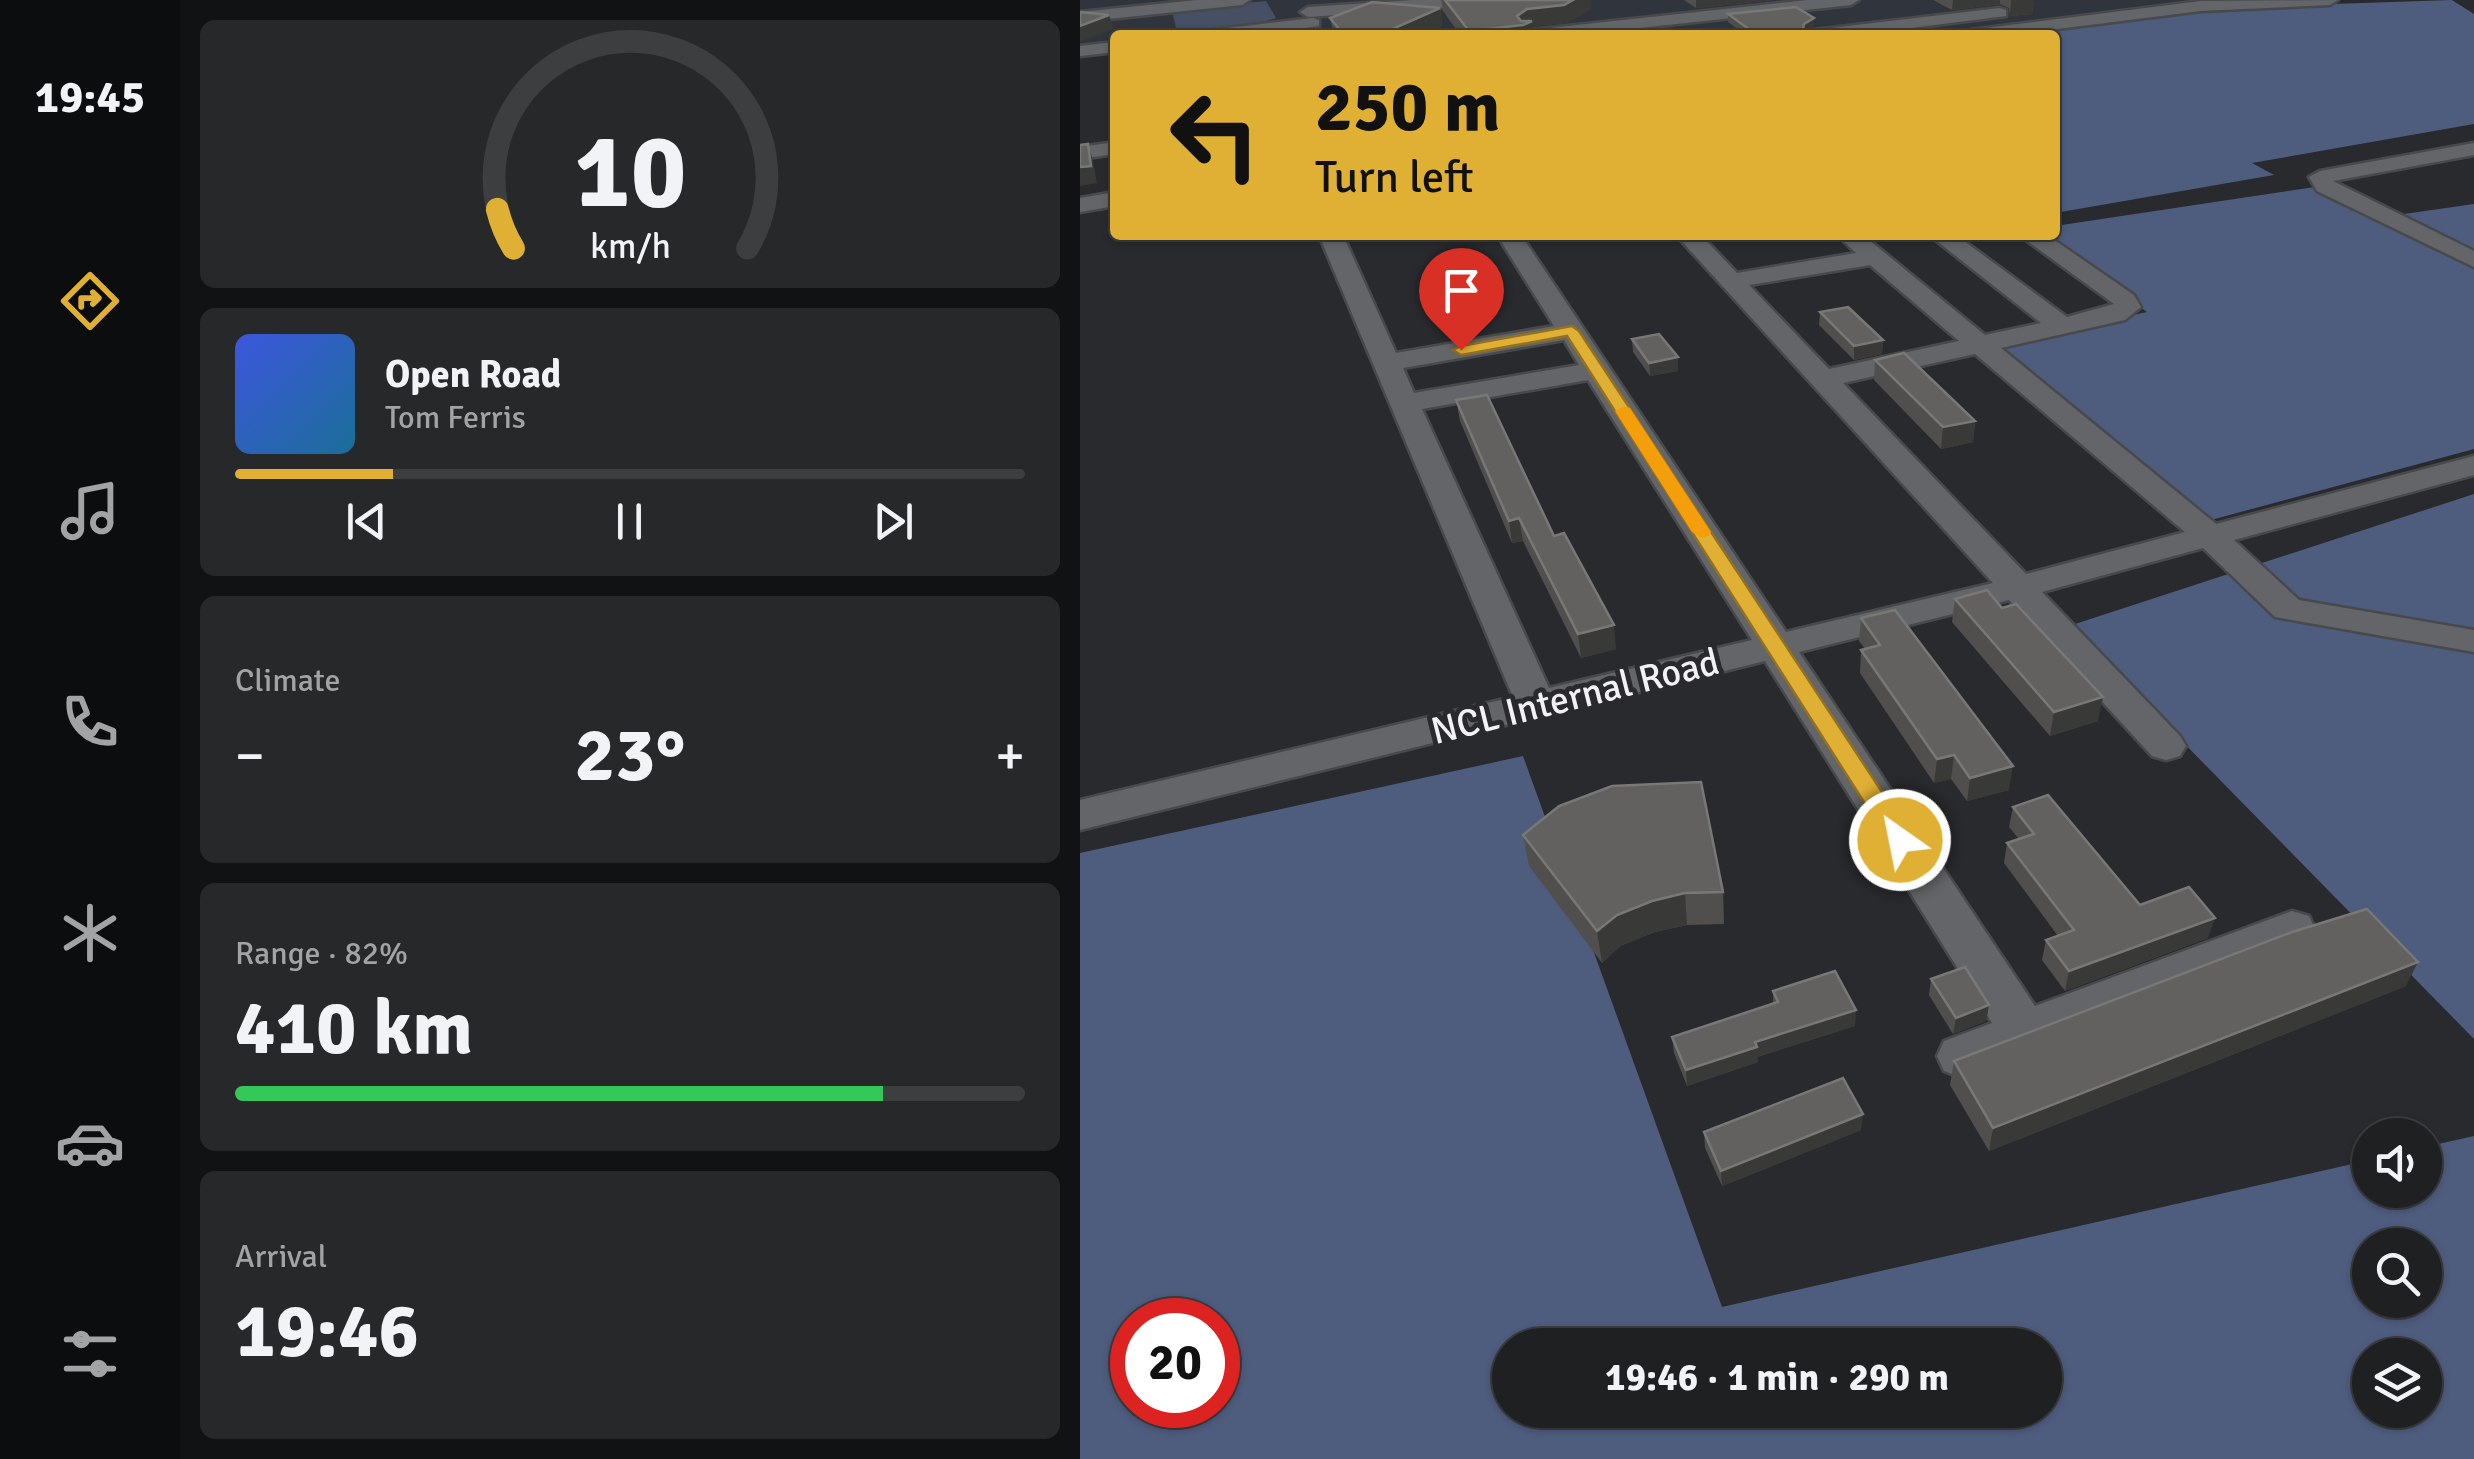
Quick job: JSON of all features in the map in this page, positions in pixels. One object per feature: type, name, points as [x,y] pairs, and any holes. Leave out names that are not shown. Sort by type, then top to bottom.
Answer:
[{"type":"lane","points":[[1080,17],[1153,16],[1242,0]]},
{"type":"lane","points":[[1253,30],[1480,0]]},
{"type":"lane","points":[[1575,30],[1804,2],[1851,0]]},
{"type":"lane","points":[[2005,30],[2201,6],[2330,0]]},
{"type":"lane","points":[[1291,3],[1314,23]]},
{"type":"lane","points":[[1605,8],[1627,24]]},
{"type":"lane","points":[[1878,30],[2005,12],[2012,14],[2019,28]]},
{"type":"lane","points":[[1935,20],[1953,30]]},
{"type":"lane","points":[[1080,51],[1110,47]]},
{"type":"lane","points":[[1080,153],[1110,149]]},
{"type":"lane","points":[[2474,149],[2320,177],[2324,186],[2474,260]]},
{"type":"lane","points":[[1080,204],[1110,201]]},
{"type":"lane","points":[[1333,240],[1536,706]]},
{"type":"lane","points":[[1512,240],[2025,1032]]},
{"type":"lane","points":[[1693,240],[2166,746]]},
{"type":"lane","points":[[1855,240],[2210,536],[2288,608],[2474,640]]},
{"type":"lane","points":[[1948,240],[2064,326]]},
{"type":"lane","points":[[1824,380],[2116,314],[2128,307],[2125,300],[2038,240]]},
{"type":"lane","points":[[1731,281],[1875,257]]},
{"type":"lane","points":[[1387,363],[1572,331]]},
{"type":"lane","points":[[1404,404],[1596,370]]},
{"type":"lane","name":"NCL Internal Road","points":[[1080,815],[2020,587],[2474,464]]},
{"type":"lane","points":[[1962,1056],[2292,929]]},
{"type":"shaded area","points":[[1080,0],[2298,0],[2201,6],[2015,30],[1110,30],[1110,49],[1080,52]]},
{"type":"shaded area","points":[[2452,0],[2474,14],[2474,124],[2252,163],[2274,175],[2060,212],[2060,30],[2039,30],[2212,8]]},
{"type":"shaded area","points":[[1266,1],[1276,18],[1252,25],[1176,30],[1172,10]]},
{"type":"shaded area","points":[[2315,187],[2474,267],[2474,449],[2211,520],[1998,345],[2147,312],[2046,240],[2060,240],[2060,225]]},
{"type":"shaded area","points":[[2474,204],[2474,250],[2404,214]]},
{"type":"shaded area","points":[[2474,494],[2474,1039],[2069,626]]},
{"type":"shaded area","points":[[1523,756],[1722,1307],[2352,1164],[2352,1208],[2442,1208],[2442,1143],[2474,1136],[2474,1459],[1080,1459],[1080,853]]},
{"type":"building","points":[[1445,0],[1573,0],[1564,5],[1527,9],[1517,16],[1521,21],[1532,21],[1523,25],[1468,30]]},
{"type":"building","points":[[1372,2],[1440,8],[1390,30],[1340,30],[1330,18]]},
{"type":"building","points":[[1796,7],[1814,18],[1803,29],[1817,30],[1750,30],[1728,14]]},
{"type":"building","points":[[1080,12],[1109,15],[1080,26]]},
{"type":"building","points":[[1088,144],[1091,166],[1080,167],[1080,145]]},
{"type":"building","points":[[1848,307],[1883,340],[1854,346],[1820,312]]},
{"type":"building","points":[[1659,334],[1678,357],[1649,363],[1632,339]]},
{"type":"building","points":[[1904,353],[1975,421],[1943,427],[1875,360]]},
{"type":"building","points":[[1487,395],[1554,536],[1564,533],[1614,625],[1578,634],[1519,518],[1509,521],[1456,400]]},
{"type":"building","points":[[1987,590],[2002,608],[2016,604],[2103,697],[2054,712],[1955,599]]},
{"type":"building","points":[[1895,610],[2013,766],[1970,778],[1954,755],[1937,759],[1861,650],[1880,645],[1861,618]]},
{"type":"building","points":[[1701,782],[1723,892],[1685,893],[1652,901],[1617,915],[1597,931],[1523,835],[1559,806],[1612,786]]},
{"type":"building","points":[[2048,795],[2140,905],[2189,887],[2215,918],[2069,971],[2046,940],[2074,930],[2007,843],[2034,834],[2013,807]]},
{"type":"building","points":[[2367,909],[2418,962],[1993,1128],[1954,1061],[2292,932]]},
{"type":"building","points":[[1965,967],[1989,1005],[1956,1018],[1931,979]]},
{"type":"building","points":[[1835,971],[1856,1010],[1755,1042],[1757,1047],[1686,1070],[1672,1037],[1778,1002],[1773,991]]},
{"type":"building","points":[[1843,1078],[1863,1114],[1721,1171],[1704,1132]]},
{"type":"slow traffic","points":[[1624,411],[1702,532]]},
{"type":"route","points":[[1461,350],[1572,331],[1900,840]]}]
